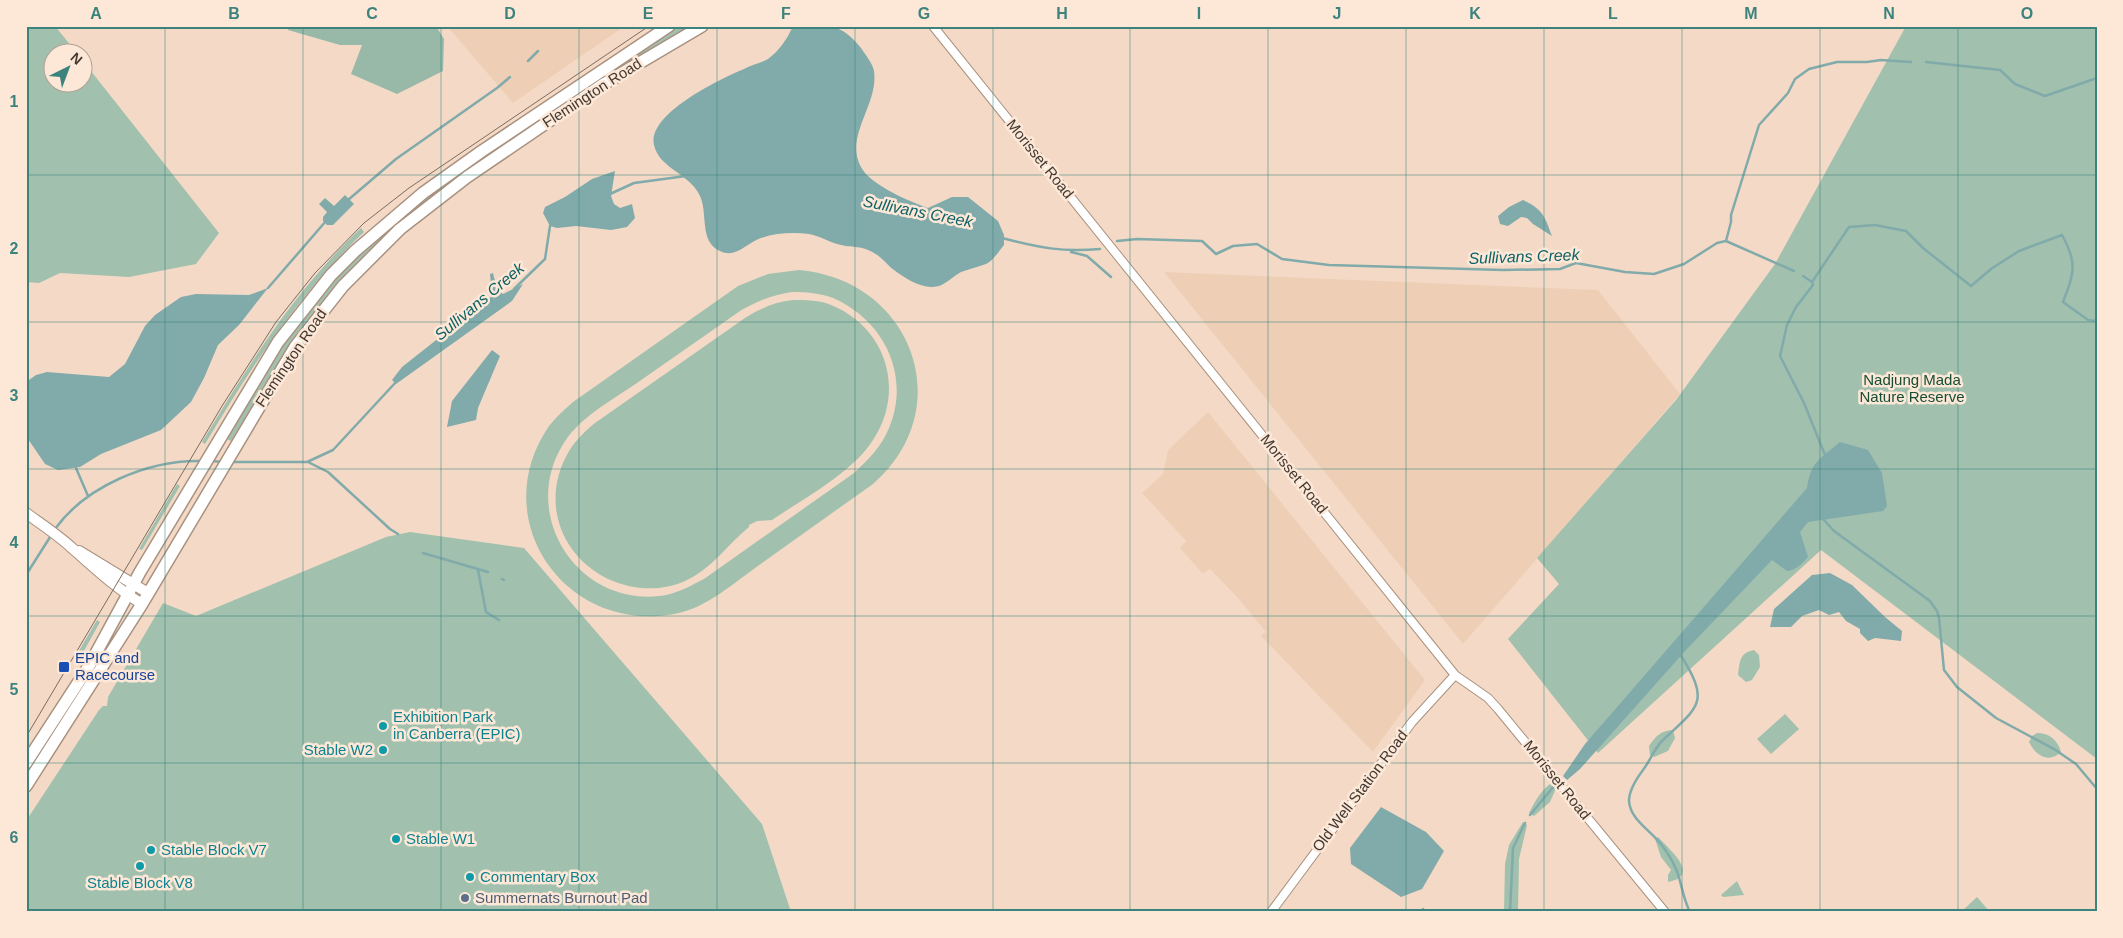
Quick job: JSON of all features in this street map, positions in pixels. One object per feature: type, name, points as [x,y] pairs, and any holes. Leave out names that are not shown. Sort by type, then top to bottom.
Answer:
[{"type":"main road","name":"Flemington Road","points":[[26,763],[90,666],[133,584],[278,342],[331,275],[389,220],[452,172],[669,26]]},
{"type":"main road","name":"Flemington Road","points":[[26,786],[142,604],[295,347],[343,286],[400,229],[467,177],[602,85],[702,26]]},
{"type":"street","name":"Morisset Road","points":[[933,26],[1455,675],[1488,698],[1498,709],[1665,912]]},
{"type":"street","points":[[26,512],[127,595],[142,604]]},
{"type":"street","points":[[67,544],[148,593]]},
{"type":"street","name":"Old Well Station Road","points":[[1271,912],[1412,722],[1455,675]]},
{"type":"shaded area","points":[[447,26],[625,26],[513,103]]},
{"type":"shaded area","points":[[1164,272],[1598,290],[1680,394],[1463,644]]},
{"type":"shaded area","points":[[1208,412],[1425,680],[1373,752],[1261,636],[1266,632],[1238,598],[1210,569],[1203,574],[1180,548],[1186,541],[1142,493],[1163,474],[1168,450]]},
{"type":"green space","points":[[26,26],[55,26],[68,42],[42,42],[42,92],[92,92],[92,72],[219,233],[196,264],[129,277],[60,273],[39,283],[26,282]]},
{"type":"green space","points":[[289,26],[436,26],[444,39],[443,71],[397,94],[351,74],[362,45],[340,45],[288,30]]},
{"type":"green space","points":[[678,26],[693,26],[602,81],[490,155],[422,205],[379,241],[339,282],[309,320],[282,359],[231,441],[225,438],[285,341],[332,282],[362,251],[406,212],[444,183]]},
{"type":"green space","name":"Nadjung Mada Nature Reserve","points":[[1906,26],[2097,26],[2097,759],[1821,550],[1598,753],[1508,639],[1559,584],[1537,558],[1676,400],[1775,264]]},
{"type":"green space","points":[[361,228],[364,232],[318,280],[277,332],[205,444],[202,442],[255,356],[293,303],[314,277]]},
{"type":"green space","points":[[799,270],[838,279],[870,297],[895,322],[911,352],[918,386],[914,420],[899,453],[873,484],[720,593],[698,606],[674,614],[635,615],[599,606],[570,588],[547,562],[532,532],[526,497],[532,462],[549,426],[573,402],[738,286],[768,274]],"holes":[[[792,292],[813,293],[833,298],[851,308],[866,320],[879,335],[888,352],[894,370],[897,389],[895,408],[889,428],[879,447],[854,473],[704,579],[681,590],[666,595],[636,596],[608,588],[585,574],[566,554],[554,529],[548,502],[551,474],[562,446],[569,436],[596,411],[740,311],[759,301]]]},
{"type":"green space","points":[[793,300],[817,301],[831,305],[850,315],[865,328],[877,344],[885,362],[889,381],[888,401],[883,421],[864,452],[827,484],[772,520],[757,521],[749,525],[703,570],[676,585],[656,588],[627,586],[608,579],[591,568],[577,555],[566,540],[559,524],[556,506],[556,488],[561,469],[575,443],[595,423],[745,318],[768,306]]},
{"type":"green space","points":[[177,484],[180,486],[142,550],[139,549]]},
{"type":"green space","name":"Exhibition Park in Canberra (EPIC)","points":[[410,532],[524,548],[762,824],[791,912],[26,912],[26,821],[99,710],[103,706],[107,706],[108,697],[163,603],[196,616],[386,537]]},
{"type":"green space","points":[[97,620],[100,622],[80,658],[76,656]]},
{"type":"green space","points":[[1754,650],[1759,655],[1760,667],[1752,680],[1746,682],[1738,675],[1740,662],[1745,653]]},
{"type":"green space","points":[[1785,714],[1799,729],[1771,754],[1757,739]]},
{"type":"green space","points":[[1673,730],[1675,738],[1668,751],[1654,757],[1650,755],[1649,746],[1656,737]]},
{"type":"green space","points":[[2037,733],[2045,734],[2052,738],[2058,744],[2061,752],[2056,756],[2047,758],[2035,751],[2029,742],[2032,736]]},
{"type":"green space","points":[[1552,783],[1557,786],[1550,802],[1534,816],[1529,813],[1541,792]]},
{"type":"green space","points":[[1523,822],[1527,825],[1519,859],[1518,912],[1504,912],[1505,864],[1509,845]]},
{"type":"green space","points":[[1658,837],[1675,855],[1683,868],[1682,874],[1678,879],[1668,882],[1668,875],[1671,870],[1661,857],[1655,839]]},
{"type":"green space","points":[[1737,881],[1744,895],[1723,897],[1721,895]]},
{"type":"green space","points":[[1977,897],[1990,912],[1961,912]]},
{"type":"water","points":[[793,26],[831,26],[838,29],[853,39],[872,65],[874,83],[872,96],[859,132],[857,144],[857,155],[861,167],[866,174],[891,192],[928,208],[952,197],[968,197],[998,221],[1004,235],[1004,245],[991,261],[961,272],[939,286],[931,287],[921,285],[906,278],[869,250],[837,244],[809,234],[785,233],[766,236],[731,253],[725,253],[713,246],[706,233],[702,201],[699,194],[688,181],[668,165],[657,153],[654,145],[655,133],[662,121],[687,99],[719,81],[768,59],[783,44]]},
{"type":"water","points":[[615,171],[611,196],[614,204],[620,208],[632,204],[635,218],[627,227],[611,230],[576,226],[557,228],[550,226],[543,213],[545,207],[565,197],[592,179]]},
{"type":"water","points":[[345,195],[354,204],[333,225],[327,225],[323,221],[323,217],[327,212],[319,204],[325,198],[334,206]]},
{"type":"water","points":[[1523,200],[1539,210],[1552,236],[1527,218],[1521,217],[1508,226],[1500,224],[1498,216],[1509,207]]},
{"type":"water","points":[[493,273],[497,289],[503,294],[523,284],[512,301],[396,384],[392,380],[402,367],[492,296],[490,274]]},
{"type":"water","points":[[268,288],[239,325],[218,345],[191,402],[161,430],[101,454],[80,467],[58,470],[45,464],[26,436],[26,382],[36,375],[47,372],[109,377],[125,364],[145,326],[155,315],[181,297],[196,294],[249,295]]},
{"type":"water","points":[[492,350],[500,356],[478,408],[476,420],[447,427],[452,401]]},
{"type":"water","points":[[1840,442],[1868,450],[1882,473],[1887,506],[1883,511],[1808,522],[1800,532],[1808,557],[1806,560],[1796,568],[1787,571],[1772,560],[1686,650],[1580,769],[1567,780],[1563,776],[1585,744],[1807,488],[1811,472],[1818,461]]},
{"type":"water","points":[[1830,573],[1852,585],[1902,631],[1901,641],[1875,638],[1868,641],[1860,633],[1860,629],[1846,621],[1839,612],[1829,615],[1819,610],[1802,616],[1791,627],[1770,627],[1774,609],[1812,575]]},
{"type":"water","points":[[1381,807],[1426,832],[1444,851],[1422,889],[1401,897],[1351,864],[1350,848]]},
{"type":"waterway","points":[[528,61],[538,51]]},
{"type":"waterway","name":"Sullivans Creek","points":[[1117,241],[1137,239],[1202,241],[1216,254],[1233,246],[1257,244],[1282,259],[1329,265],[1503,270],[1560,269],[1576,263],[1625,272],[1654,274],[1684,264],[1717,243],[1726,241],[1731,215],[1759,125],[1788,93],[1795,79],[1809,69],[1837,62],[1881,60],[1911,62]]},
{"type":"waterway","name":"Sullivans Creek","points":[[1926,62],[2000,70],[2015,84],[2045,96],[2097,78]]},
{"type":"waterway","points":[[348,200],[396,159],[510,77]]},
{"type":"waterway","name":"Sullivans Creek","points":[[610,194],[634,183],[686,176]]},
{"type":"waterway","points":[[268,288],[326,221]]},
{"type":"waterway","name":"Sullivans Creek","points":[[514,289],[545,259],[552,223]]},
{"type":"waterway","points":[[1812,282],[1849,227],[1875,225],[1906,231],[1923,248],[1971,286],[1991,269],[2019,251],[2062,235],[2067,245],[2073,268],[2063,302],[2088,320],[2097,321]]},
{"type":"waterway","name":"Sullivans Creek","points":[[1002,238],[1051,248],[1074,250],[1100,249]]},
{"type":"waterway","points":[[1726,241],[1794,271]]},
{"type":"waterway","points":[[1071,252],[1087,256],[1111,277]]},
{"type":"waterway","points":[[1803,276],[1812,282],[1813,285],[1796,307],[1787,325],[1780,356],[1804,403],[1825,455]]},
{"type":"waterway","name":"Sullivans Creek","points":[[231,462],[307,462],[333,450],[396,382]]},
{"type":"waterway","name":"Sullivans Creek","points":[[55,529],[83,500],[101,488],[120,479],[160,465],[201,461]]},
{"type":"waterway","name":"Sullivans Creek","points":[[211,461],[223,462]]},
{"type":"waterway","points":[[308,462],[328,472],[390,529],[398,534]]},
{"type":"waterway","points":[[76,468],[88,496]]},
{"type":"waterway","points":[[1823,519],[1834,531],[1930,601],[1937,611],[1939,618],[1944,670],[1957,687],[1996,718],[2054,749],[2076,764],[2097,789]]},
{"type":"waterway","name":"Sullivans Creek","points":[[26,575],[52,534]]},
{"type":"waterway","points":[[423,553],[488,572]]},
{"type":"waterway","points":[[478,570],[486,612],[499,620]]},
{"type":"waterway","points":[[1680,654],[1690,670],[1695,683],[1698,694],[1696,703],[1685,720],[1657,748],[1634,784],[1629,801],[1630,807],[1637,819],[1660,843],[1671,859],[1678,874],[1690,912]]},
{"type":"waterway","points":[[1530,815],[1554,786]]},
{"type":"waterway","points":[[1510,912],[1513,848],[1525,823]]},
{"type":"tram line","points":[[26,737],[222,406],[276,322],[315,273],[364,223],[409,188],[649,26]]},
{"type":"place","name":"EPIC and Racecourse","points":[[64,667]]},
{"type":"place","name":"Exhibition Park in Canberra (EPIC)","points":[[383,726]]},
{"type":"place","name":"Stable W2","points":[[383,750]]},
{"type":"place","name":"Stable W1","points":[[396,839]]},
{"type":"place","name":"Stable Block V7","points":[[151,850]]},
{"type":"place","name":"Stable Block V8","points":[[140,866]]},
{"type":"place","name":"Commentary Box","points":[[470,877]]},
{"type":"place","name":"Summernats Burnout Pad","points":[[465,898]]}]
